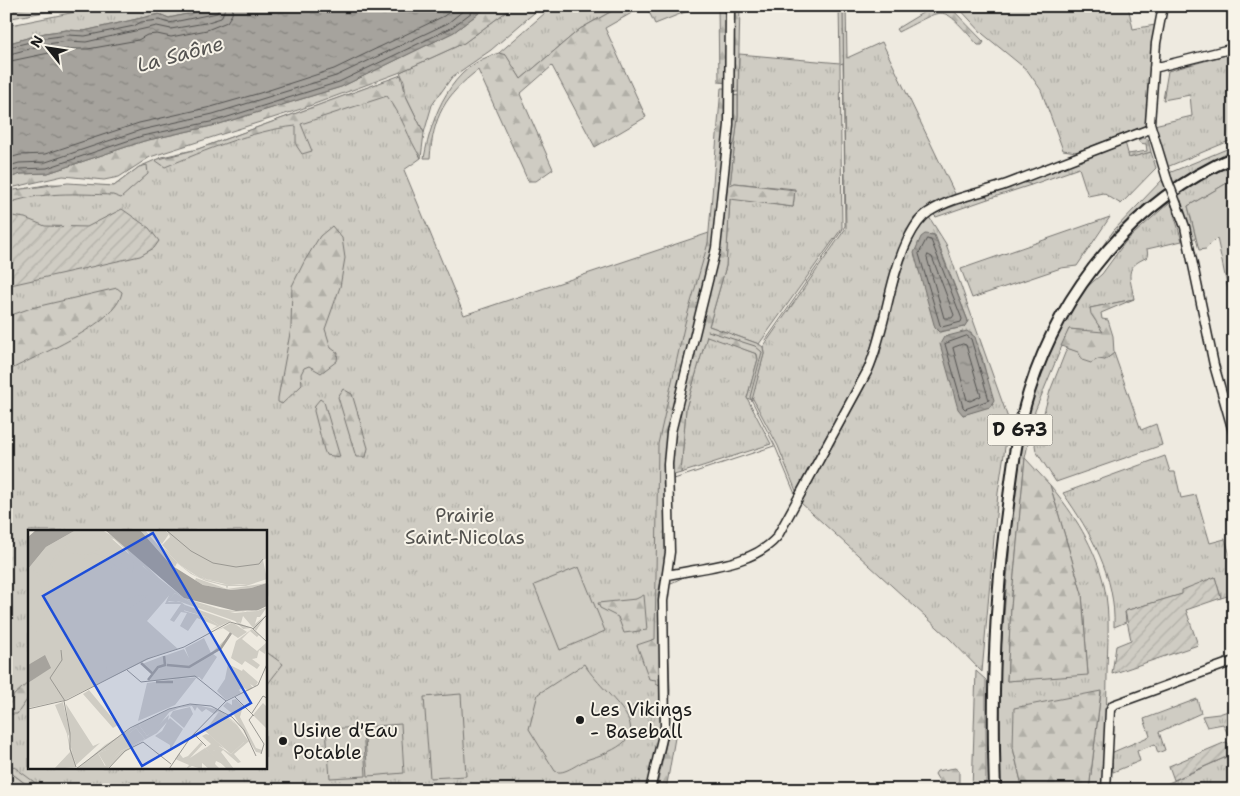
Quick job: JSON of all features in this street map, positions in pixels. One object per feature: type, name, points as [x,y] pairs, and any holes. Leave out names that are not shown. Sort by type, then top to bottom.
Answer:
[{"type":"main road","name":"D 673","points":[[995,790],[995,657],[1001,560],[1021,423],[1042,356],[1077,289],[1099,260],[1129,228],[1155,204],[1191,179],[1234,157]]},
{"type":"street","points":[[650,790],[665,726],[663,601],[668,575],[671,533],[668,464],[671,432],[684,372],[710,280],[724,192],[728,125],[730,6]]},
{"type":"street","points":[[1163,6],[1154,68],[1150,129],[1185,227],[1214,365],[1230,408],[1234,435]]},
{"type":"street","points":[[1154,68],[1234,48]]},
{"type":"street","points":[[668,575],[726,564],[763,549],[777,537],[868,370],[876,352],[897,270],[908,239],[919,221],[928,212],[1150,129]]},
{"type":"street","points":[[1106,790],[1110,710],[1113,705],[1234,660]]},
{"type":"green space","points":[[47,6],[77,6],[6,19],[6,11]]},
{"type":"green space","points":[[105,6],[222,6],[169,18],[159,14],[84,31],[67,30],[45,33],[6,44],[6,26]]},
{"type":"green space","points":[[488,6],[514,6],[464,43],[398,73],[301,109],[150,157],[119,177],[104,180],[63,176],[6,189],[6,179],[21,174],[48,173],[144,141],[216,125],[341,87],[454,32]]},
{"type":"green space","points":[[514,6],[542,6],[491,50],[452,77],[432,105],[424,133],[406,96],[404,81],[400,72],[464,43]]},
{"type":"green space","points":[[553,6],[614,6],[612,11],[580,29],[521,79],[506,56],[499,53]]},
{"type":"green space","points":[[614,6],[644,6],[605,28],[646,117],[595,147],[552,66],[520,94],[553,169],[536,181],[528,181],[478,70],[449,98],[434,130],[430,158],[424,158],[432,125],[439,109],[456,80],[468,68],[482,59],[499,53],[506,55],[521,79],[580,29],[612,11]]},
{"type":"green space","points":[[646,6],[700,6],[655,24]]},
{"type":"green space","points":[[718,6],[727,6],[726,83],[719,82]]},
{"type":"green space","points":[[735,6],[740,6],[738,92],[733,91]]},
{"type":"green space","points":[[839,6],[846,6],[847,58],[882,42],[956,196],[931,204],[914,218],[905,236],[878,319],[868,360],[796,491],[778,446],[752,397],[764,354],[763,347],[846,228],[843,63],[840,64],[842,228],[759,344],[709,326],[726,266],[730,198],[793,207],[795,189],[735,183],[730,185],[738,116],[739,54],[840,63]]},
{"type":"green space","points":[[934,6],[949,6],[984,42],[982,45],[978,45],[956,22],[942,13],[935,14],[898,32],[896,29]]},
{"type":"green space","points":[[957,6],[1128,6],[1133,29],[1155,25],[1145,126],[1076,152],[1063,150],[1041,90],[1027,70],[983,34]]},
{"type":"green space","points":[[1230,54],[1234,66],[1234,139],[1167,167],[1154,125],[1192,116],[1190,95],[1163,100],[1168,71]]},
{"type":"green space","points":[[401,75],[406,96],[424,133],[421,158],[397,111],[387,96],[301,124],[312,151],[302,154],[296,145],[296,126],[279,128],[245,137],[165,167],[155,160],[198,149]]},
{"type":"green space","name":"Prairie Saint-Nicolas","points":[[385,81],[418,141],[421,158],[404,170],[464,315],[715,231],[707,280],[680,376],[665,452],[663,570],[658,595],[661,733],[648,790],[40,790],[6,766],[6,192],[51,184],[114,186],[139,167],[162,157],[198,149]]},
{"type":"green space","points":[[721,88],[725,88],[724,139],[714,249],[680,376],[665,452],[666,553],[658,595],[663,688],[656,684],[656,680],[649,679],[637,645],[655,639],[658,444],[685,323],[708,243]]},
{"type":"green space","points":[[738,95],[738,116],[730,185],[735,183],[795,190],[793,207],[730,199],[726,266],[709,326],[759,344],[763,347],[764,354],[752,400],[747,398],[758,359],[757,354],[707,336],[686,408],[681,473],[674,475],[671,470],[678,415],[722,235],[728,176],[732,96]]},
{"type":"green space","points":[[1148,139],[1151,152],[1129,158],[1128,154],[1147,151],[1146,144],[1140,143],[1138,140]]},
{"type":"green space","points":[[1125,142],[1129,157],[1151,152],[1156,168],[1121,204],[1103,193],[1088,196],[1079,168],[1031,185],[1023,181]]},
{"type":"green space","points":[[1234,146],[1234,151],[1173,185],[1169,173]]},
{"type":"green space","points":[[147,165],[148,174],[121,198],[113,195],[59,194],[32,197],[6,204],[6,192],[68,183],[114,186],[139,167]]},
{"type":"green space","points":[[1234,165],[1234,179],[1188,206],[1196,238],[1190,239],[1181,200],[1173,207],[1173,211],[1182,241],[1147,249],[1148,257],[1135,265],[1130,273],[1134,299],[1090,308],[1103,333],[1069,329],[1035,411],[1025,458],[1011,607],[1007,681],[1088,674],[1082,594],[1050,485],[1083,532],[1095,557],[1106,596],[1108,630],[1105,790],[1089,790],[1101,692],[1013,748],[1023,790],[1000,790],[999,674],[1012,520],[1018,461],[1029,405],[1037,382],[1059,329],[1081,292],[1102,274],[1126,241],[1180,193],[1203,178]]},
{"type":"green space","points":[[1164,178],[1167,188],[1120,228],[1091,262],[1114,230]]},
{"type":"green space","points":[[1234,179],[1234,318],[1217,238],[1206,249],[1199,250],[1188,206]]},
{"type":"green space","points":[[1023,181],[1031,185],[988,199],[986,194]]},
{"type":"green space","points":[[986,194],[988,199],[936,217],[933,214]]},
{"type":"green space","points":[[122,209],[149,228],[159,241],[154,248],[140,256],[6,286],[6,215],[25,218],[45,226],[87,227]]},
{"type":"green space","points":[[929,217],[946,244],[1009,421],[998,493],[982,672],[949,638],[801,503],[863,390],[880,354],[887,316],[908,251],[917,232]],"holes":[[[931,234],[935,235],[968,321],[964,327],[940,332]],[[971,332],[982,357],[993,405],[963,415]]]},
{"type":"green space","points":[[1110,217],[1077,266],[1061,268],[972,298],[961,269]]},
{"type":"green space","points":[[332,226],[342,238],[345,258],[340,287],[325,329],[331,348],[338,353],[337,361],[321,373],[309,366],[304,368],[301,374],[302,385],[282,404],[278,402],[278,398],[291,328],[292,286],[320,236]]},
{"type":"green space","points":[[117,288],[122,292],[117,304],[106,316],[73,338],[6,372],[6,317],[31,308]]},
{"type":"green space","points":[[1134,299],[1101,313],[1102,319],[1108,320],[1113,336],[1114,353],[1105,360],[1098,359],[1091,363],[1082,360],[1078,352],[1061,346],[1069,329],[1103,332],[1091,314],[1090,308]]},
{"type":"green space","points":[[707,335],[757,354],[758,359],[747,398],[771,444],[681,473],[686,408]]},
{"type":"green space","points":[[1067,348],[1105,360],[1114,353],[1141,430],[1156,424],[1162,445],[1056,482],[1036,451],[1035,445],[1050,391]]},
{"type":"green space","points":[[343,389],[352,394],[368,448],[366,457],[356,457],[338,397]]},
{"type":"green space","points":[[320,399],[324,402],[340,457],[326,455],[324,450],[314,411],[315,405]]},
{"type":"green space","points":[[1165,456],[1170,472],[1175,472],[1181,498],[1196,495],[1210,543],[1225,539],[1234,568],[1234,594],[1221,598],[1215,577],[1183,594],[1125,611],[1126,622],[1114,627],[1114,608],[1111,590],[1100,556],[1083,524],[1063,493]]},
{"type":"green space","points":[[1025,458],[1050,485],[1082,594],[1088,675],[1007,681],[1011,607]]},
{"type":"green space","points":[[579,567],[605,631],[560,650],[534,585]]},
{"type":"green space","points":[[1215,577],[1221,598],[1186,610],[1198,645],[1112,674],[1116,646],[1131,640],[1125,611],[1182,594],[1182,590]]},
{"type":"green space","points":[[644,595],[647,630],[624,633],[618,617],[600,608],[598,603],[636,599]]},
{"type":"green space","points":[[266,652],[283,664],[266,684]]},
{"type":"green space","name":"Les Vikings - Baseball","points":[[584,664],[619,705],[631,729],[627,739],[613,749],[563,772],[555,771],[529,729],[538,694]]},
{"type":"green space","points":[[976,671],[986,680],[986,790],[972,790]]},
{"type":"green space","points":[[28,683],[28,698],[17,714],[9,714],[7,710],[14,695]]},
{"type":"green space","points":[[1101,691],[1089,790],[1023,790],[1013,748],[1014,708]]},
{"type":"green space","points":[[461,694],[466,776],[430,778],[424,697]]},
{"type":"green space","points":[[1197,699],[1201,713],[1159,732],[1165,750],[1158,753],[1155,744],[1137,751],[1140,761],[1113,772],[1111,753],[1150,736],[1144,719]]},
{"type":"green space","points":[[1234,709],[1234,737],[1230,739],[1223,724],[1207,727],[1202,716],[1219,714]]},
{"type":"green space","points":[[401,724],[404,773],[368,776],[364,727]]},
{"type":"green space","points":[[670,726],[677,726],[666,790],[656,790]]},
{"type":"green space","points":[[363,727],[366,776],[330,778],[326,729]]},
{"type":"green space","points":[[1226,742],[1233,754],[1174,780],[1169,766]]},
{"type":"green space","points":[[1233,754],[1234,790],[1186,790],[1184,786],[1173,790],[1153,790]]},
{"type":"green space","points":[[6,761],[45,790],[34,790],[6,769]]},
{"type":"green space","points":[[955,768],[959,771],[959,790],[941,790],[941,784],[935,774],[937,771]]},
{"type":"green space","points":[[6,769],[34,790],[6,790]]},
{"type":"green space","points":[[403,784],[403,790],[352,790]]},
{"type":"water","name":"La Saône","points":[[222,6],[488,6],[454,32],[341,87],[216,125],[144,141],[48,173],[21,174],[6,179],[6,44],[45,33],[67,30],[84,31],[159,14],[169,18]]},
{"type":"water","points":[[925,234],[934,235],[968,321],[964,327],[939,332],[935,328],[914,253],[921,237]]},
{"type":"water","points":[[967,331],[975,337],[994,400],[990,407],[963,415],[958,409],[940,344],[944,337]]},
{"type":"waterway","points":[[766,340],[845,226],[843,6]]},
{"type":"waterway","points":[[708,331],[755,346],[762,352],[750,397],[775,446],[795,494]]},
{"type":"waterway","points":[[857,398],[864,384]]},
{"type":"waterway","points":[[674,475],[674,479],[774,446]]},
{"type":"waterway","points":[[768,550],[776,543]]},
{"type":"waterway","points":[[669,584],[688,575]]},
{"type":"waterway","points":[[667,615],[670,690],[669,722]]},
{"type":"place","name":"Les Vikings - Baseball","points":[[580,720]]},
{"type":"place","name":"Usine d'Eau Potable","points":[[283,741]]}]
